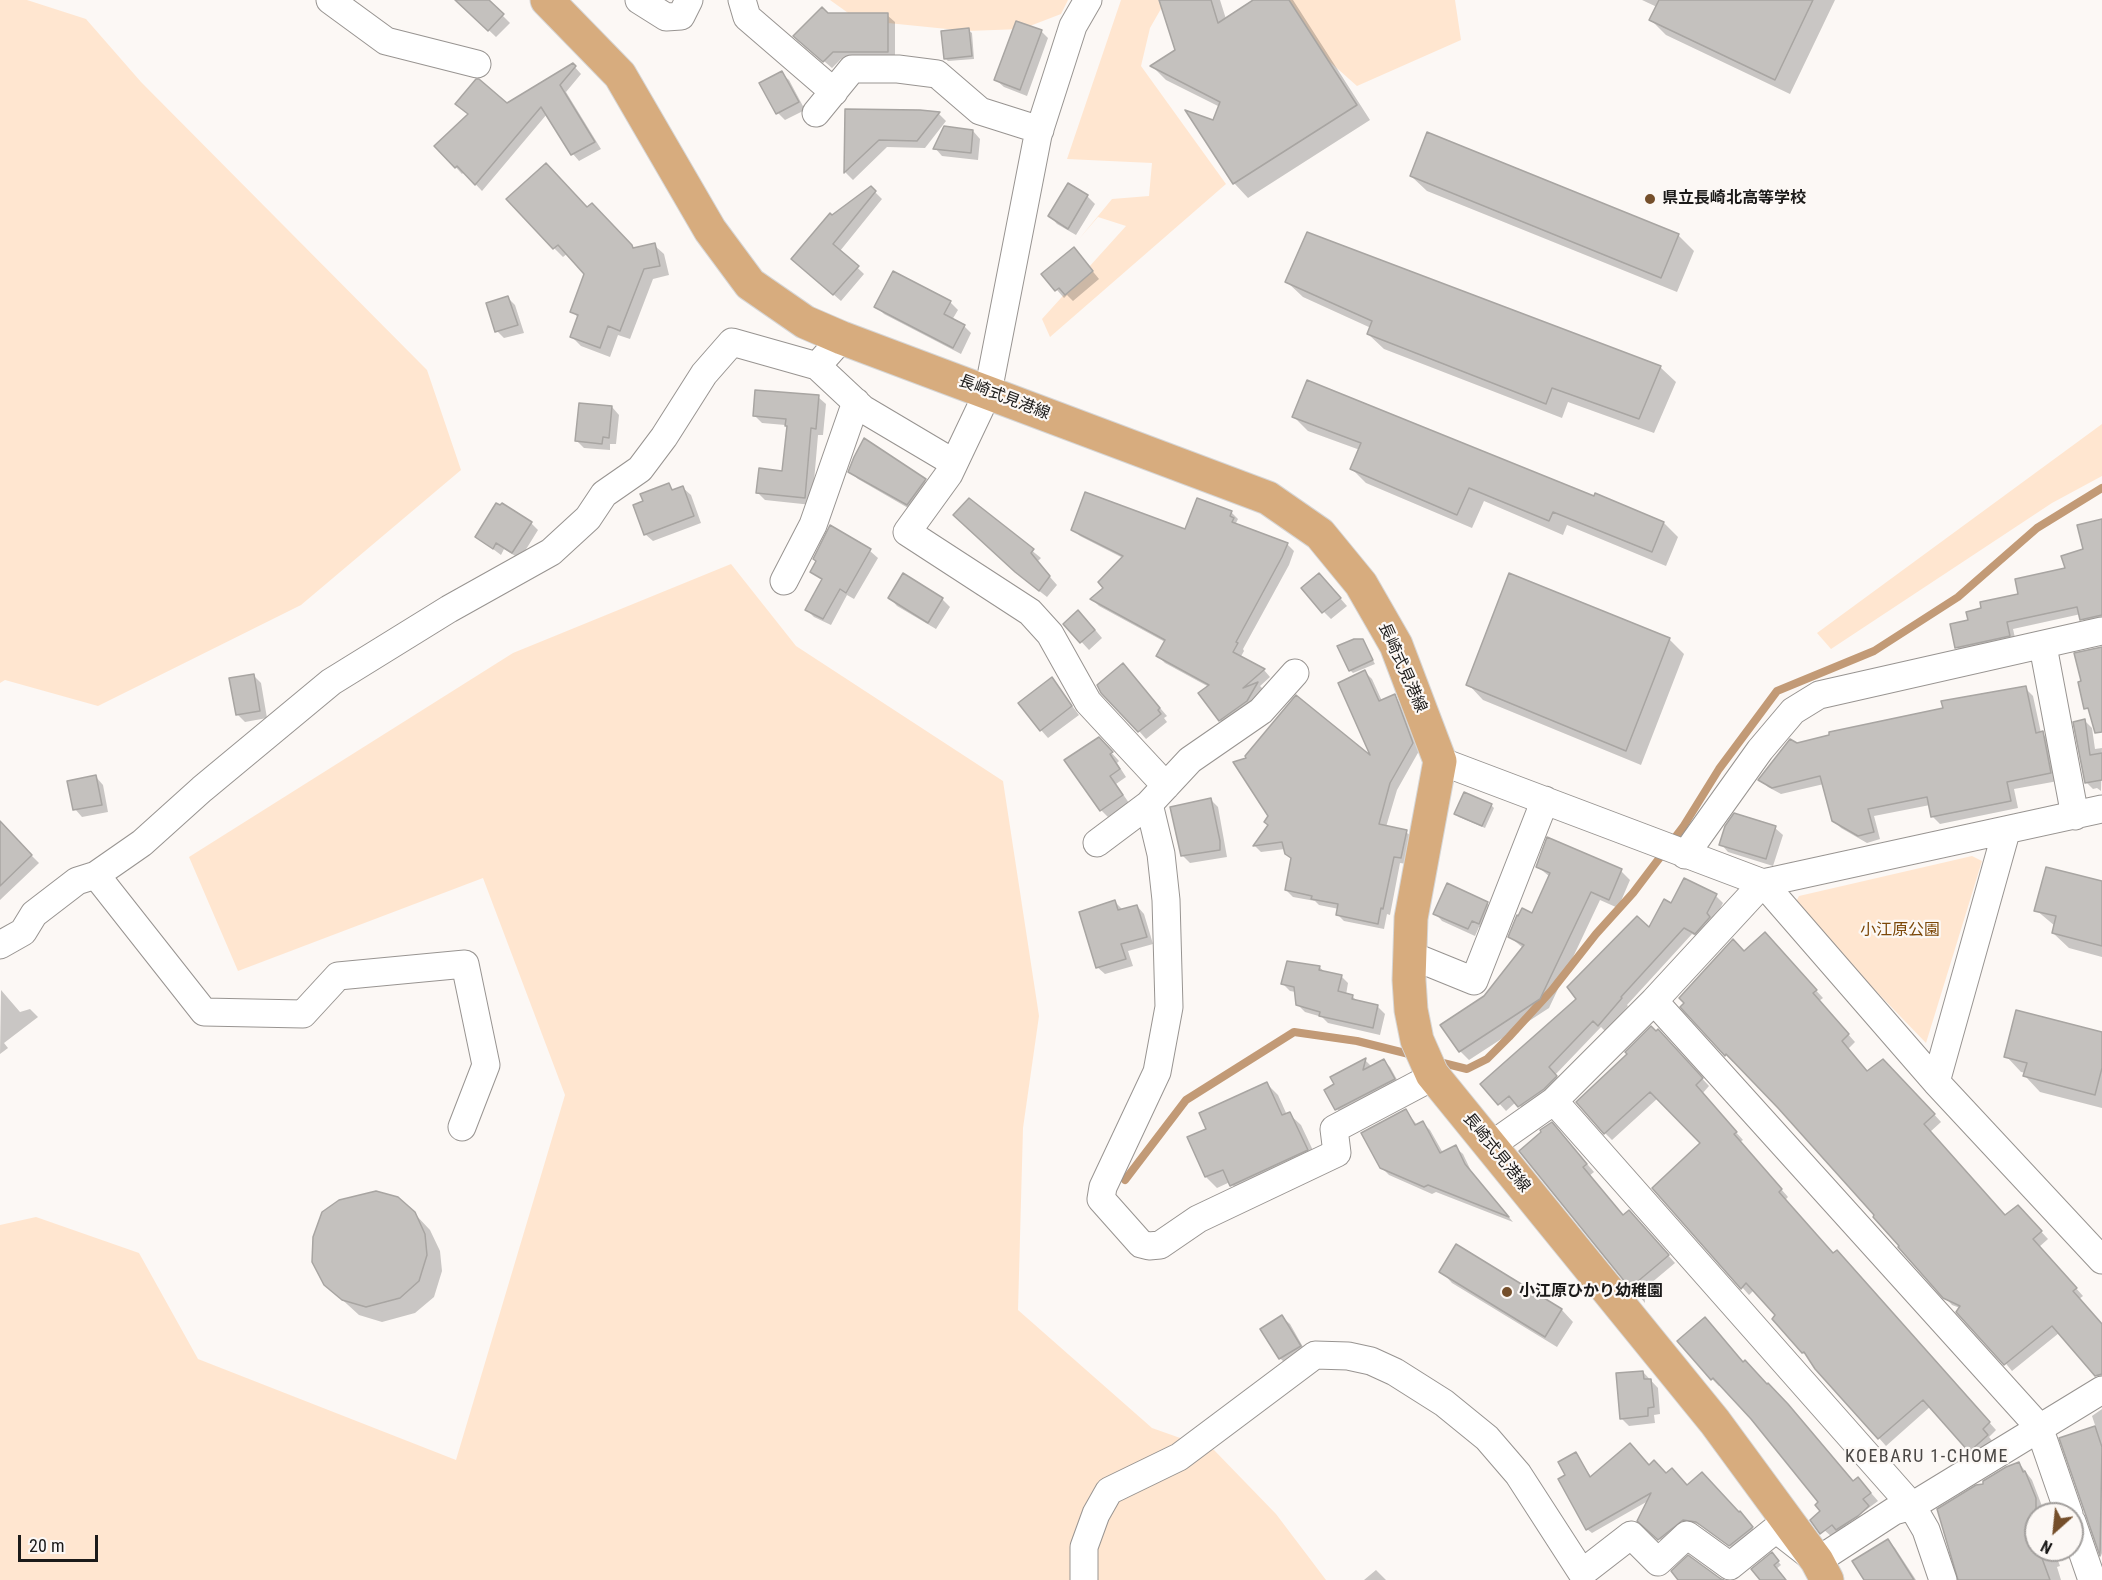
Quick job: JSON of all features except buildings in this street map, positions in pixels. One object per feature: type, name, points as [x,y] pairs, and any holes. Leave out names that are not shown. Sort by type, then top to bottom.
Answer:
[{"type":"main road","name":"長崎式見港線","points":[[547,0],[620,75],[710,230],[750,284],[805,322],[842,338],[1268,498],[1320,534],[1361,584],[1396,645],[1440,761],[1411,918],[1410,955],[1411,1010],[1417,1040],[1433,1075],[1715,1422],[1822,1571]]},
{"type":"street","points":[[330,0],[386,41],[477,64]]},
{"type":"street","points":[[639,0],[666,17],[681,16],[689,0]]},
{"type":"street","points":[[742,0],[747,17],[834,92]]},
{"type":"street","points":[[1088,0],[1073,26],[1040,130],[988,392],[954,463],[907,532],[1030,612],[1050,634],[1088,702],[1157,795],[1166,900],[1169,1007],[1157,1072],[1103,1187],[1101,1198],[1140,1244],[1160,1245],[1198,1220],[1337,1153],[1334,1129],[1433,1075]]},
{"type":"street","points":[[816,113],[852,69],[898,69],[937,74],[980,111],[1040,130]]},
{"type":"street","points":[[817,366],[842,338]]},
{"type":"street","points":[[0,945],[22,932],[34,914],[77,881],[96,875],[142,843],[202,789],[331,682],[449,609],[551,552],[588,518],[604,494],[640,469],[664,438],[704,374],[732,342],[817,366],[863,409],[954,463]]},
{"type":"street","points":[[784,582],[813,525],[856,402]]},
{"type":"street","points":[[1685,855],[1760,750],[1793,711],[1819,695],[2102,631]]},
{"type":"street","points":[[2043,646],[2075,816]]},
{"type":"street","points":[[1097,843],[1157,795],[1190,760],[1261,711],[1294,674]]},
{"type":"street","points":[[1440,761],[1763,883],[1936,1082],[2102,1260]]},
{"type":"street","points":[[1410,955],[1474,981],[1545,800]]},
{"type":"street","points":[[1490,1146],[1554,1101],[1654,1001],[1763,883],[2006,832],[2102,809]]},
{"type":"street","points":[[1936,1082],[2006,832]]},
{"type":"street","points":[[96,875],[204,1012],[303,1014],[338,976],[465,964],[486,1065],[462,1127]]},
{"type":"street","points":[[1654,1001],[2039,1427],[2065,1502]]},
{"type":"street","points":[[1554,1101],[1912,1506],[1926,1530],[1943,1580]]},
{"type":"street","points":[[1084,1580],[1084,1547],[1096,1514],[1109,1491],[1179,1457],[1315,1355],[1371,1361],[1395,1372],[1444,1404],[1487,1438],[1518,1474],[1582,1573],[1631,1535],[1658,1562],[1687,1535],[1730,1566],[1776,1529],[1822,1571],[1894,1511],[1912,1506],[2102,1390]]},
{"type":"street","points":[[2084,1557],[2092,1580]]},
{"type":"green space","points":[[0,0],[27,0],[86,19],[141,82],[427,370],[461,470],[301,605],[98,706],[5,680],[0,683]]},
{"type":"green space","points":[[830,0],[1068,0],[1061,14],[1022,29],[967,31],[858,20]]},
{"type":"green space","points":[[1121,0],[1166,0],[1150,28],[1141,66],[1226,184],[1050,337],[1042,319],[1126,226],[1098,217],[1079,239],[1112,199],[1149,196],[1152,163],[1067,159]]},
{"type":"green space","points":[[1260,0],[1455,0],[1461,40],[1357,86]]},
{"type":"green space","points":[[2102,424],[2102,476],[2052,503],[1831,649],[1817,633]]},
{"type":"green space","points":[[731,564],[796,646],[1003,781],[1039,1016],[1023,1128],[1018,1310],[1152,1428],[1214,1450],[1276,1514],[1326,1580],[0,1580],[0,1225],[36,1217],[139,1253],[198,1359],[456,1460],[565,1095],[483,878],[238,971],[189,857],[513,653]]},
{"type":"green space","name":"小江原公園","points":[[1972,856],[1982,861],[1926,1043],[1794,906],[1799,896]]},
{"type":"waterway","points":[[1435,1061],[1467,1069],[1487,1059],[1509,1037],[1552,990],[1596,934],[1633,893],[1683,827],[1719,769],[1777,691],[1874,651],[1958,597],[2037,528],[2102,488]]},
{"type":"waterway","points":[[1125,1180],[1186,1100],[1294,1032],[1357,1041],[1413,1055]]},
{"type":"place","name":"県立長崎北高等学校","points":[[1650,199]]},
{"type":"place","name":"小江原ひかり幼稚園","points":[[1507,1292]]},
{"type":"district","name":"KOEBARU 1-CHOME","points":[[1927,1457]]}]
